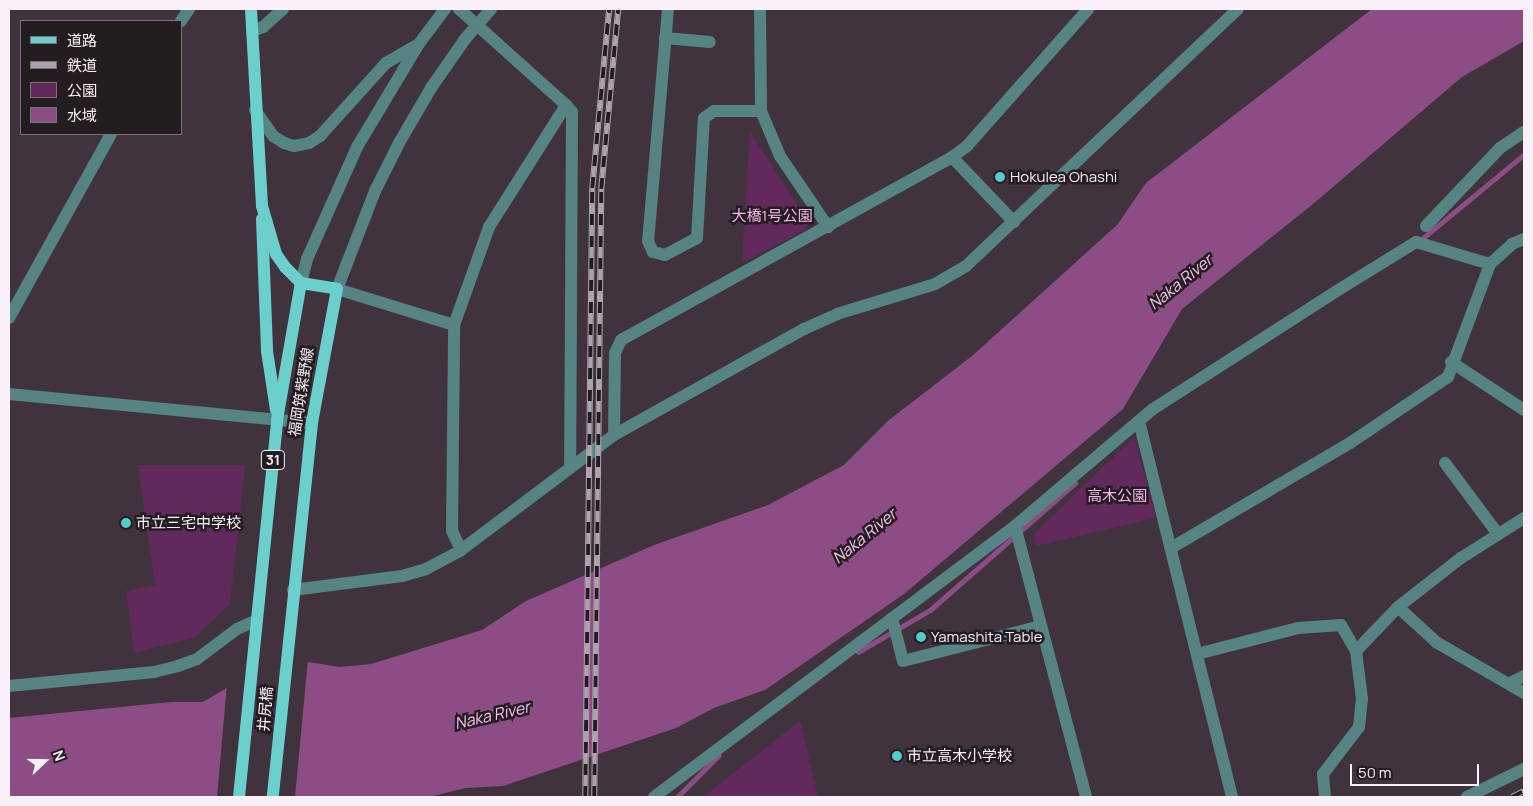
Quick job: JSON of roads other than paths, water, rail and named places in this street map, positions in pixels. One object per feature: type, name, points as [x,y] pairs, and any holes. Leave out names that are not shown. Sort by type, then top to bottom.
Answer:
[{"type":"main road","points":[[251,9],[262,206],[261,265],[267,351],[277,420]]},
{"type":"main road","points":[[262,206],[276,254],[285,267],[302,283],[337,289]]},
{"type":"main road","name":"福岡筑紫野線","points":[[254,640],[277,420],[302,283]]},
{"type":"main road","name":"福岡筑紫野線","points":[[288,624],[312,423],[337,289]]},
{"type":"main road","name":"井尻橋","points":[[273,797],[288,624]]},
{"type":"main road","name":"井尻橋","points":[[239,797],[254,640]]},
{"type":"street","points":[[182,20],[188,9]]},
{"type":"street","points":[[252,31],[263,27],[283,9]]},
{"type":"street","points":[[302,283],[307,259],[357,147],[418,45],[445,9]]},
{"type":"street","points":[[459,9],[572,112],[570,468]]},
{"type":"street","points":[[454,325],[337,289],[375,191],[399,143],[431,88],[490,9]]},
{"type":"street","points":[[668,9],[648,241],[653,252],[665,255],[697,238],[704,118],[714,111],[761,110]]},
{"type":"street","points":[[760,9],[761,110],[780,156],[828,227]]},
{"type":"street","points":[[614,435],[615,353],[621,340],[952,157],[967,146],[1088,9]]},
{"type":"street","points":[[293,590],[402,576],[426,569],[461,550],[614,435],[804,329],[837,314],[935,284],[966,266],[1238,9]]},
{"type":"street","points":[[665,38],[710,42]]},
{"type":"street","points":[[256,110],[273,136],[294,146],[309,143],[320,136],[386,63],[418,45]]},
{"type":"street","points":[[461,550],[452,531],[454,325],[489,227],[566,105]]},
{"type":"street","points":[[1426,226],[1500,148],[1524,132]]},
{"type":"street","points":[[9,318],[110,135]]},
{"type":"street","points":[[952,157],[1014,222]]},
{"type":"street","points":[[1171,548],[1350,443],[1448,377],[1451,362],[1490,264],[1512,244],[1524,239]]},
{"type":"street","points":[[654,797],[1015,526],[1139,421],[1416,242],[1490,264]]},
{"type":"street","points":[[1451,362],[1524,410]]},
{"type":"street","points":[[9,394],[312,423]]},
{"type":"street","points":[[1139,421],[1232,797]]},
{"type":"street","points":[[1444,463],[1498,534]]},
{"type":"street","points":[[1356,651],[1398,607],[1461,558],[1524,518]]},
{"type":"street","points":[[1015,526],[1086,797]]},
{"type":"street","points":[[1398,607],[1436,642],[1510,683],[1524,693]]},
{"type":"street","points":[[892,618],[903,660],[1041,626]]},
{"type":"street","points":[[9,686],[154,672],[178,666],[197,659],[237,629],[257,620]]},
{"type":"street","points":[[1197,654],[1298,628],[1341,625],[1356,651],[1362,699],[1358,727],[1322,774],[1325,797]]},
{"type":"street","points":[[1510,683],[1524,676]]},
{"type":"street","points":[[1468,797],[1524,769]]},
{"type":"water","name":"Naka River","points":[[1372,9],[1524,9],[1524,41],[1462,77],[1313,204],[1182,309],[1123,409],[904,594],[765,690],[714,708],[676,728],[503,786],[465,788],[429,797],[9,797],[9,718],[171,702],[203,702],[230,686],[308,662],[340,667],[371,664],[482,630],[526,601],[654,545],[768,505],[844,465],[889,420],[972,356],[1117,225],[1146,183]]},
{"type":"waterway","points":[[1418,242],[1523,155]]},
{"type":"waterway","points":[[858,652],[930,610],[1075,483]]},
{"type":"waterway","points":[[677,797],[719,755]]},
{"type":"railway","points":[[585,797],[592,188],[609,9]]},
{"type":"railway","points":[[594,797],[601,189],[618,9]]},
{"type":"railway","points":[[1512,797],[1524,791]]},
{"type":"place","name":"Hokulea Ohashi","points":[[1000,177]]},
{"type":"place","name":"市立三宅中学校","points":[[126,523]]},
{"type":"place","name":"Yamashita Table","points":[[921,637]]},
{"type":"place","name":"市立高木小学校","points":[[897,756]]},
{"type":"park label","name":"大橋1号公園","points":[[772,216]]},
{"type":"park label","name":"高木公園","points":[[1117,496]]}]
